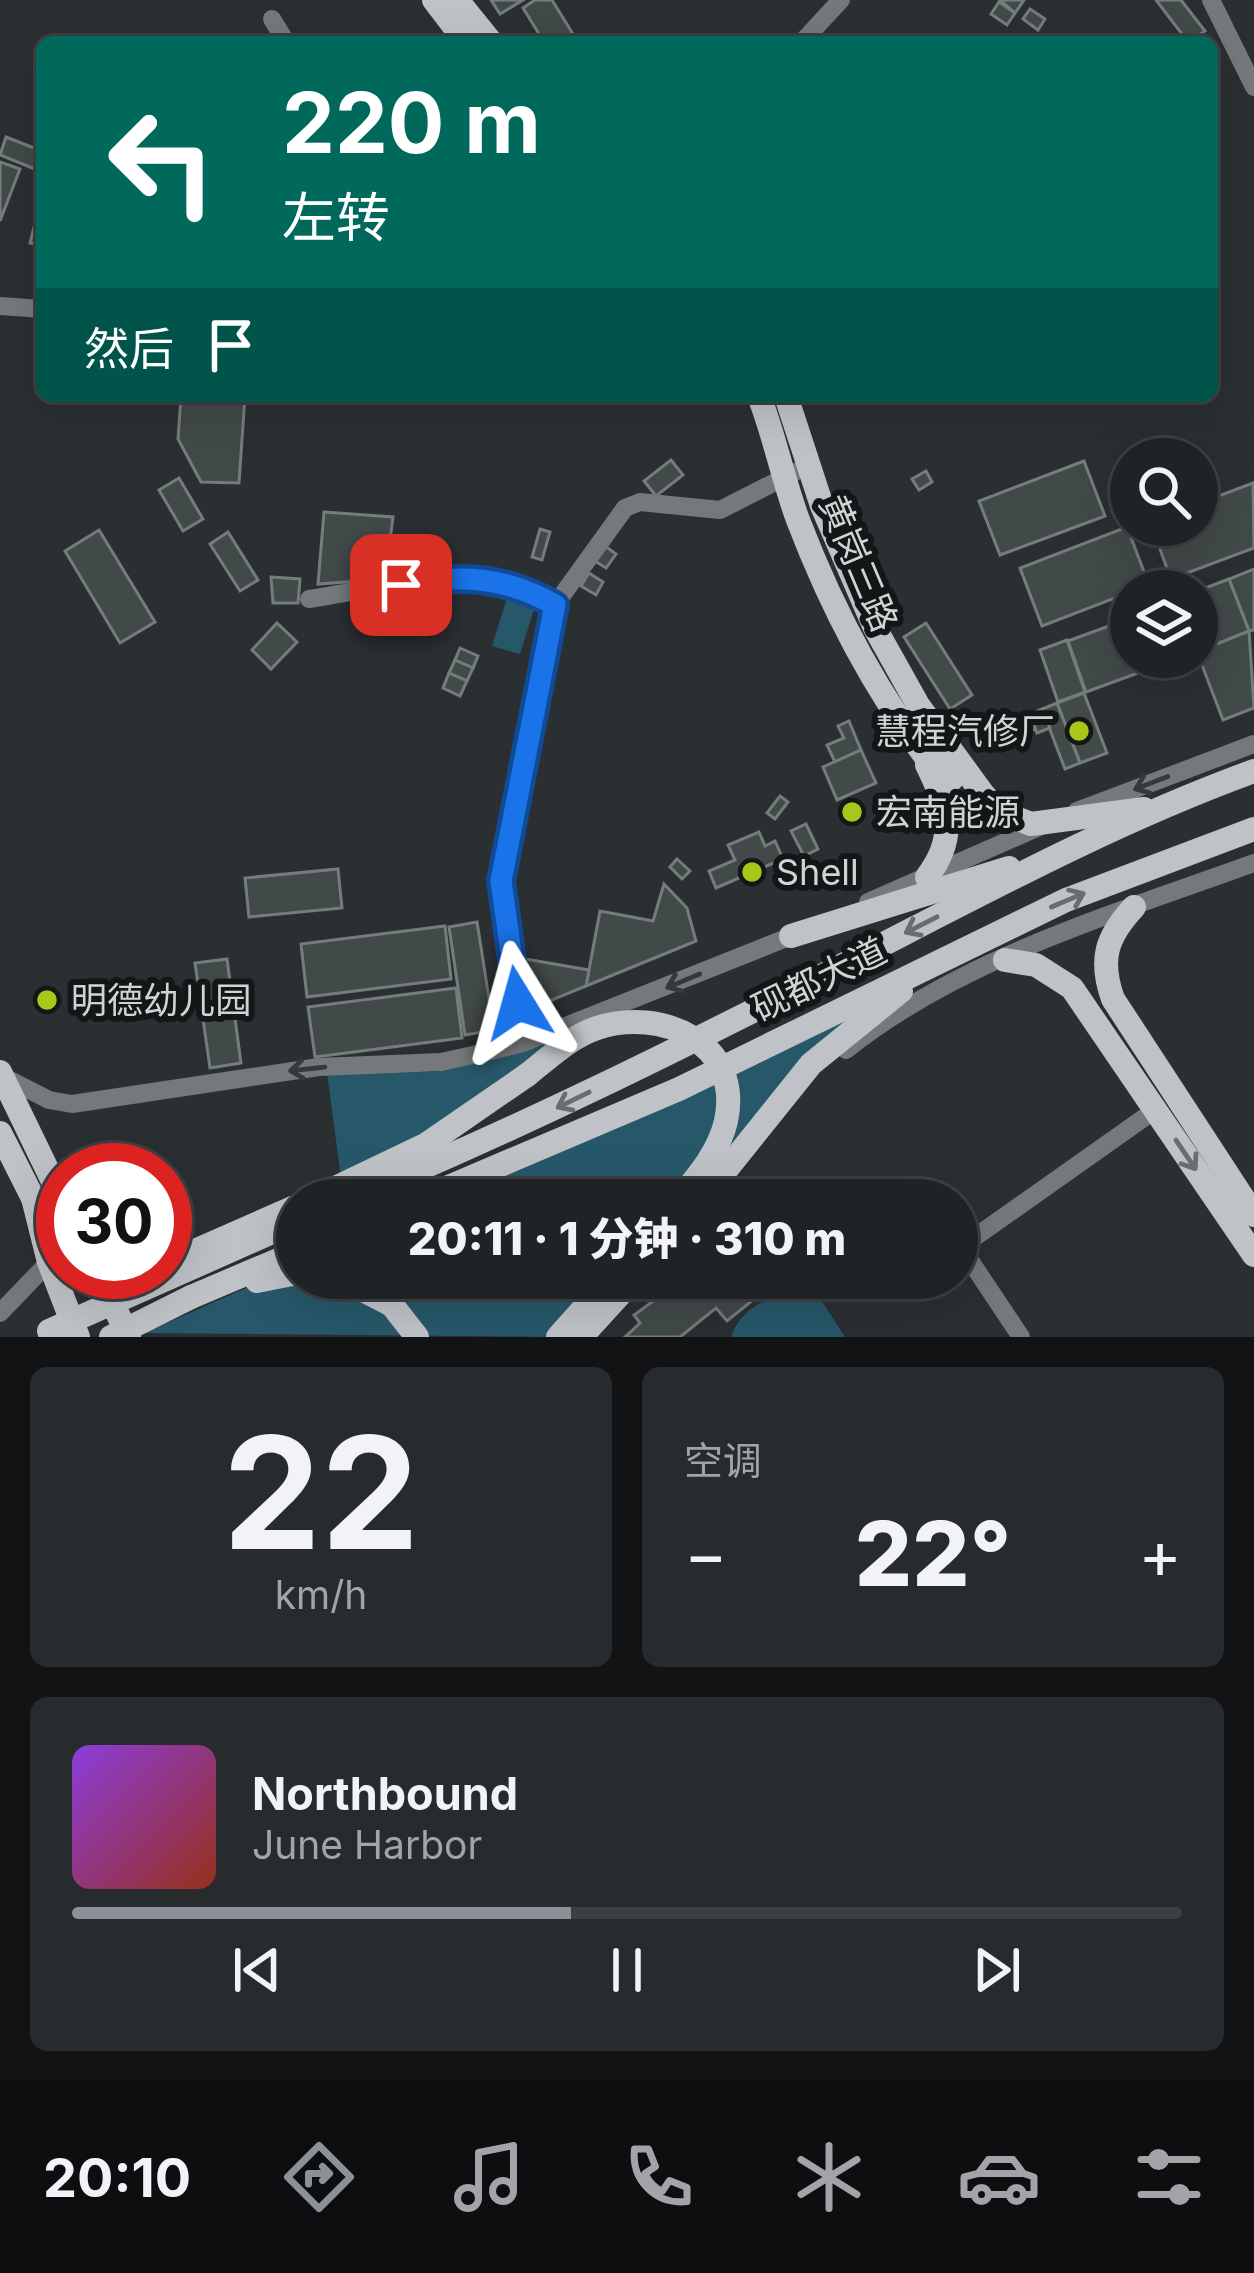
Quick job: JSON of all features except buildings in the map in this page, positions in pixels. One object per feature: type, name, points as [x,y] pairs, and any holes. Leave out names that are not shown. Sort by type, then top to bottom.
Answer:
[{"type":"main road","points":[[434,0],[461,36]]},
{"type":"main road","points":[[457,0],[485,36]]},
{"type":"main road","name":"黄岗三路","points":[[761,402],[830,596],[869,675],[918,747]]},
{"type":"main road","name":"黄岗三路","points":[[788,402],[874,628],[945,741],[998,811],[1013,820],[1049,822]]},
{"type":"main road","points":[[918,747],[943,778],[952,779],[957,771],[945,741]]},
{"type":"main road","points":[[918,747],[950,820],[944,850],[927,877]]},
{"type":"main road","name":"砚都大道","points":[[396,1179],[483,1143],[1063,853],[1252,772]]},
{"type":"main road","points":[[1049,822],[1176,805]]},
{"type":"main road","name":"砚都大道","points":[[467,1179],[679,1089],[1066,900],[1254,829]]},
{"type":"main road","points":[[791,936],[1063,853]]},
{"type":"main road","points":[[1134,907],[1112,930],[1105,954],[1110,1017],[1156,1110],[1254,1255]]},
{"type":"main road","points":[[720,1179],[768,1124],[786,1093],[846,1032],[962,948]]},
{"type":"main road","points":[[1005,960],[1058,976],[1110,1017],[1254,1215]]},
{"type":"main road","points":[[354,1179],[427,1144],[591,1030],[637,1019],[692,1035],[718,1063],[725,1081],[727,1118],[720,1138],[692,1179]]},
{"type":"main road","points":[[1,1074],[36,1146]]},
{"type":"main road","points":[[0,1133],[36,1206]]},
{"type":"main road","points":[[192,1252],[276,1215]]},
{"type":"main road","points":[[43,1334],[276,1230]]},
{"type":"main road","points":[[192,1297],[276,1261]]},
{"type":"main road","points":[[192,1297],[276,1278]]},
{"type":"main road","points":[[68,1299],[77,1337]]},
{"type":"main road","points":[[77,1299],[96,1337]]},
{"type":"main road","points":[[43,1334],[102,1299]]},
{"type":"main road","points":[[110,1299],[128,1337]]},
{"type":"main road","points":[[111,1337],[187,1299]]},
{"type":"main road","points":[[380,1299],[392,1305],[417,1337]]},
{"type":"main road","points":[[558,1337],[592,1299]]},
{"type":"main road","points":[[581,1337],[615,1299]]},
{"type":"main road","points":[[593,1337],[619,1299]]},
{"type":"street","points":[[808,36],[841,0]]},
{"type":"street","points":[[1211,0],[1254,87]]},
{"type":"street","points":[[272,19],[282,36]]},
{"type":"street","points":[[0,305],[36,308]]},
{"type":"street","points":[[523,1043],[501,881],[555,605],[625,508],[640,502],[720,510],[809,466]]},
{"type":"street","points":[[309,599],[483,577],[517,584],[555,605]]},
{"type":"street","points":[[1,1074],[50,1100],[72,1104],[319,1066],[441,1062],[523,1043],[791,936],[1049,822],[1254,744]]},
{"type":"street","points":[[768,1124],[860,1039],[919,1001],[1005,960],[1254,863]]},
{"type":"street","points":[[1021,1337],[961,1247],[1156,1110]]},
{"type":"street","points":[[0,1313],[36,1285]]},
{"type":"shaded area","points":[[507,598],[535,606],[520,654],[492,646]]},
{"type":"shaded area","points":[[869,1008],[717,1171],[703,1179],[481,1179]]},
{"type":"shaded area","points":[[584,1026],[463,1113],[341,1178],[327,1073],[435,1072]]},
{"type":"shaded area","points":[[276,1281],[276,1299],[582,1299],[549,1337],[144,1333],[253,1285]]},
{"type":"shaded area","points":[[775,1299],[821,1299],[845,1337],[731,1337],[750,1309]]},
{"type":"place","name":"慧程汽修厂","points":[[1079,731]]},
{"type":"place","name":"宏南能源","points":[[852,812]]},
{"type":"place","name":"Shell","points":[[752,872]]},
{"type":"place","name":"明德幼儿园","points":[[47,1000]]},
{"type":"route","points":[[401,585],[483,577],[517,584],[555,605],[526,731],[501,881],[518,1003]]}]
